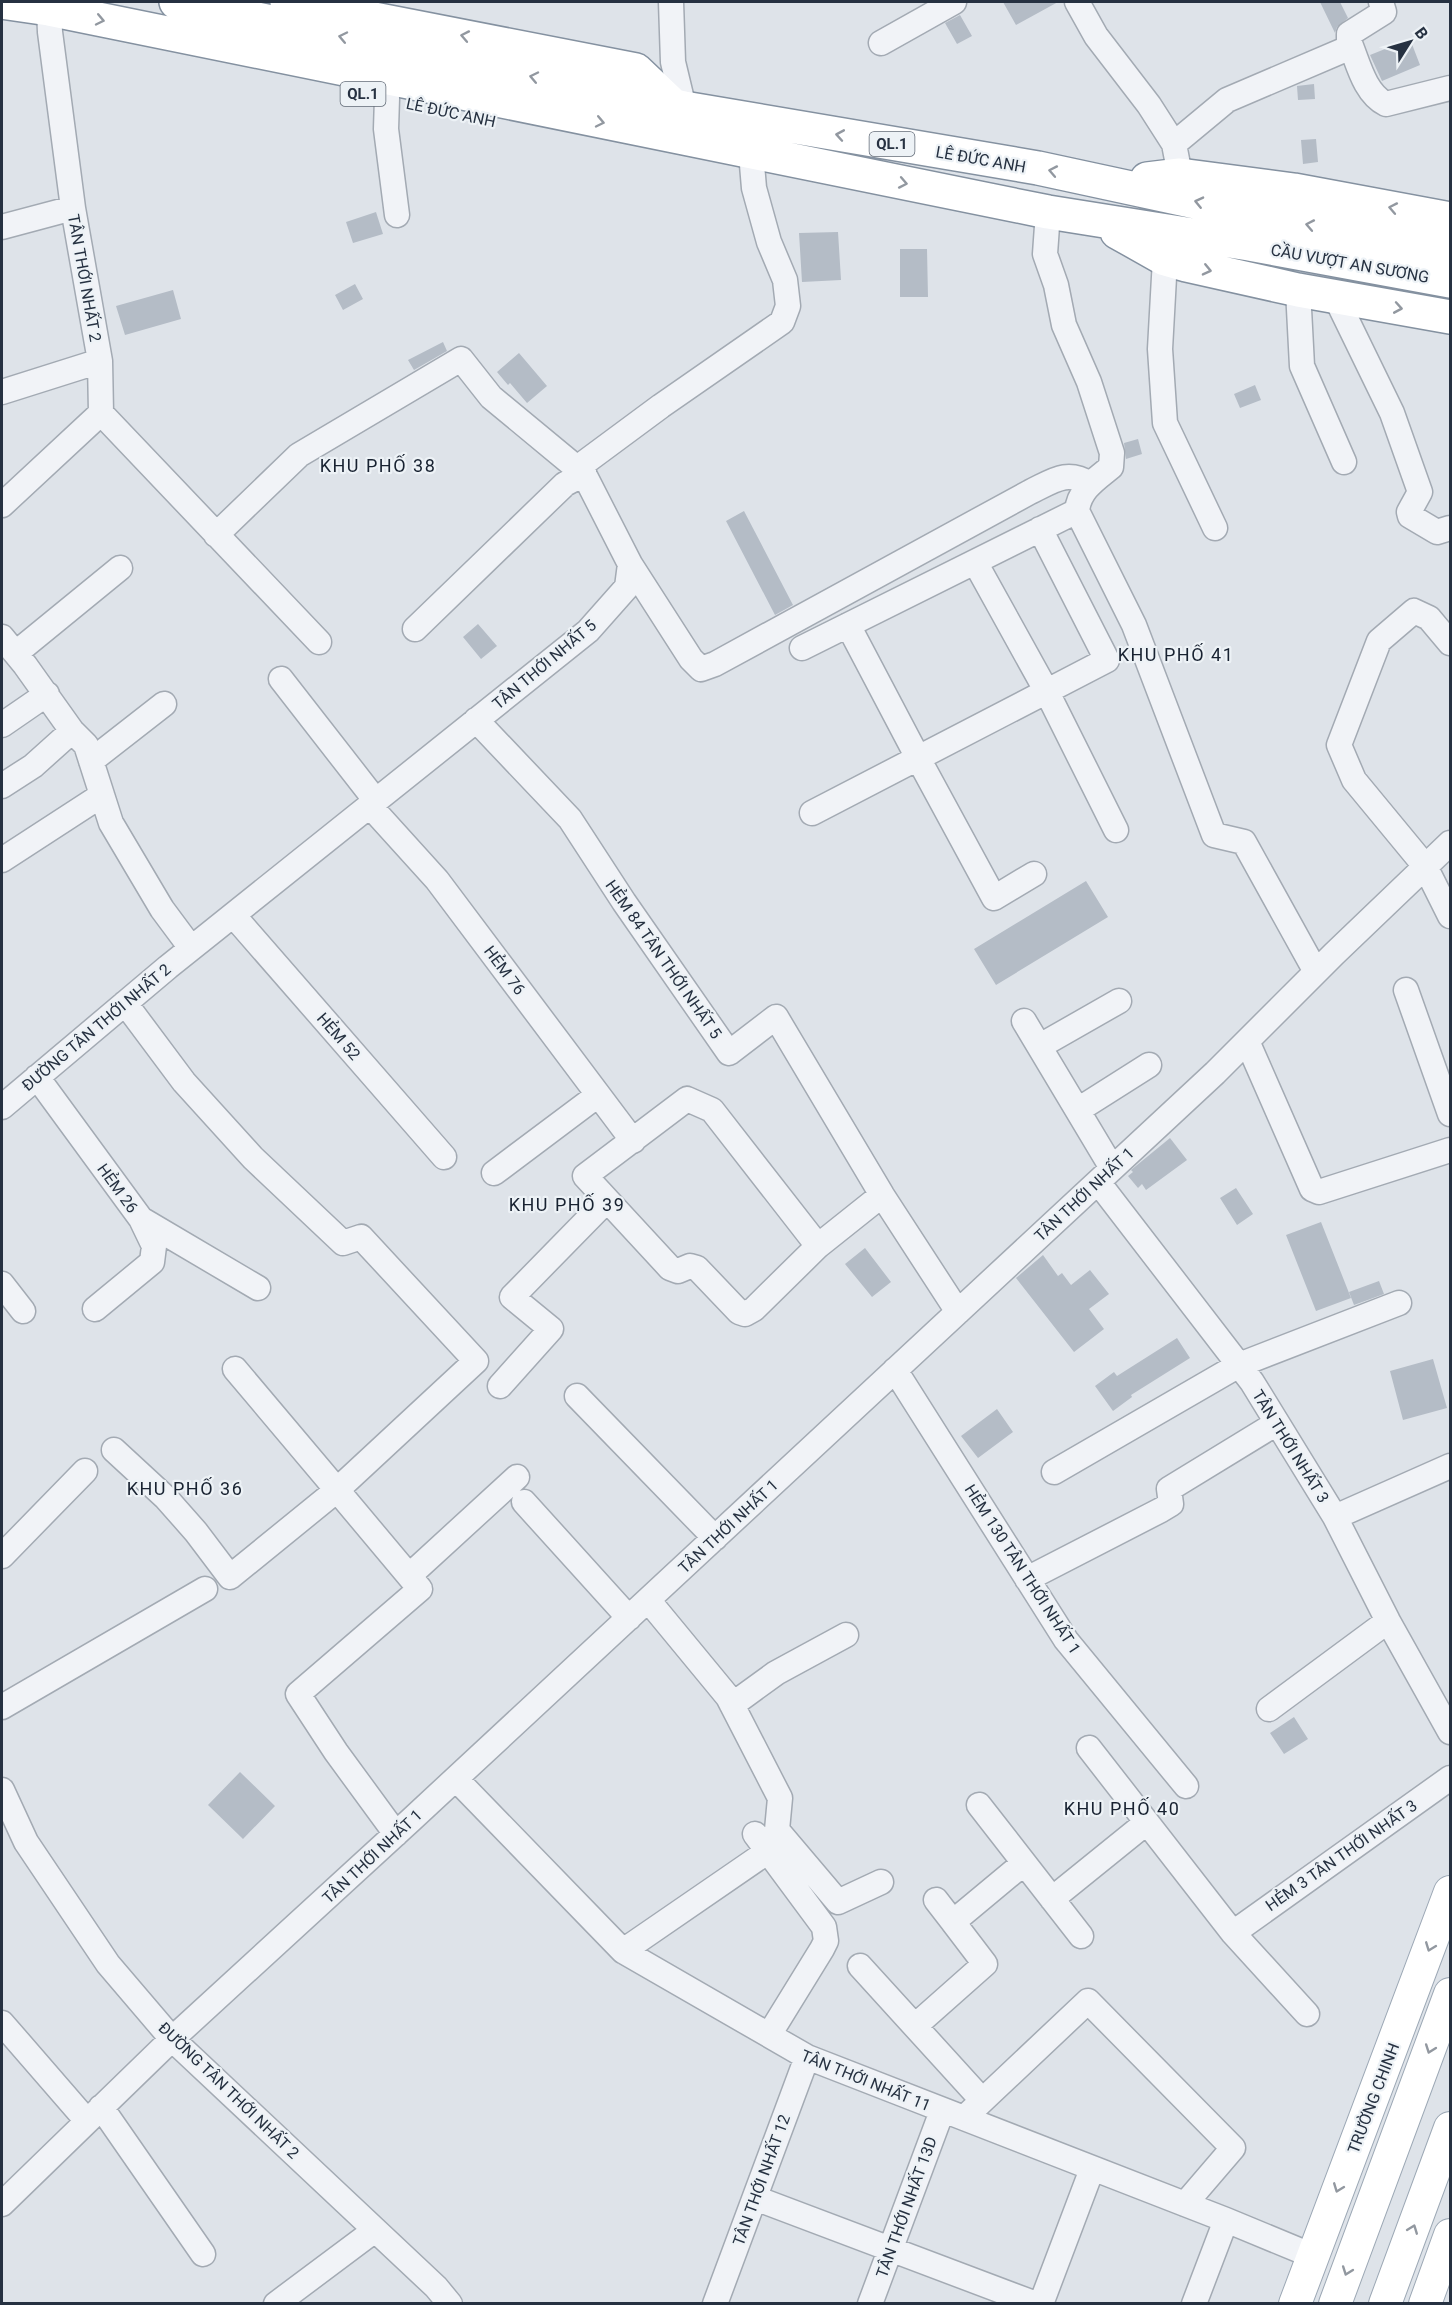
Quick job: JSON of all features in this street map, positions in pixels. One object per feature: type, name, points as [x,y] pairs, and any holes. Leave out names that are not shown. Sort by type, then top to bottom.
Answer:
[{"type":"highway","name":"LÊ ĐỨC ANH","points":[[2,2],[49,20],[387,98],[677,160],[736,150]]},
{"type":"highway","name":"LÊ ĐỨC ANH","points":[[176,2],[679,107],[1110,182],[1252,230]]},
{"type":"highway","points":[[287,2],[367,10],[636,70],[679,107]]},
{"type":"highway","name":"LÊ ĐỨC ANH","points":[[2,24],[49,20],[1097,221],[1252,230]]},
{"type":"highway","name":"LÊ ĐỨC ANH","points":[[1110,182],[1177,160],[1294,189],[1450,219]]},
{"type":"highway","name":"LÊ ĐỨC ANH","points":[[1097,221],[1165,259],[1298,290],[1450,317]]},
{"type":"highway","name":"CẦU VƯỢT AN SƯƠNG","points":[[1252,230],[1450,251]]},
{"type":"highway","name":"CẦU VƯỢT AN SƯƠNG","points":[[1252,230],[1450,281]]},
{"type":"main road","name":"TRƯỜNG CHINH","points":[[1295,2304],[1450,1892]]},
{"type":"main road","points":[[1335,2304],[1450,1994]]},
{"type":"main road","points":[[1384,2304],[1450,2128]]},
{"type":"main road","points":[[1425,2304],[1450,2237]]},
{"type":"street","points":[[671,2],[673,62],[679,107]]},
{"type":"street","points":[[882,43],[954,2]]},
{"type":"street","points":[[1077,2],[1096,36],[1149,105],[1177,160],[1227,100],[1352,47]]},
{"type":"street","points":[[1381,2],[1384,12],[1349,34],[1366,84],[1376,99],[1386,104],[1450,88]]},
{"type":"street","name":"TÂN THỚI NHẤT 2","points":[[49,20],[73,208],[100,361],[100,413]]},
{"type":"street","points":[[387,98],[386,129],[397,215]]},
{"type":"street","points":[[584,474],[584,463],[782,322],[788,306],[785,280],[769,243],[754,188],[736,150]]},
{"type":"street","points":[[2,227],[73,208]]},
{"type":"street","points":[[1048,212],[1045,254],[1056,285],[1064,325],[1089,382],[1112,453],[1110,467],[1090,484],[1078,501],[1077,511],[1134,625],[1214,835],[1244,842],[1316,972]]},
{"type":"street","points":[[1165,259],[1160,349],[1165,423],[1215,528]]},
{"type":"street","points":[[1298,290],[1302,366],[1344,462]]},
{"type":"street","points":[[1335,296],[1392,413],[1420,492],[1409,512],[1410,516],[1437,532],[1450,528]]},
{"type":"street","points":[[216,535],[299,454],[460,359],[490,397],[584,474],[630,564],[691,659],[700,669],[715,664],[1060,477],[1078,476],[1090,484]]},
{"type":"street","points":[[2,392],[100,361]]},
{"type":"street","points":[[2,506],[100,413],[319,642]]},
{"type":"street","points":[[415,629],[565,484],[584,474]]},
{"type":"street","points":[[802,648],[1077,511]]},
{"type":"street","points":[[812,813],[1107,660],[1040,529]]},
{"type":"street","points":[[975,562],[1047,692],[1116,830]]},
{"type":"street","name":"TÂN THỚI NHẤT 5","points":[[191,948],[588,631],[627,587],[630,564]]},
{"type":"street","points":[[120,568],[8,645],[72,730],[86,745],[111,823],[162,909],[191,948]]},
{"type":"street","points":[[1450,643],[1428,618],[1414,611],[1379,641],[1339,745],[1354,780],[1425,866],[1450,916]]},
{"type":"street","points":[[848,625],[994,898],[1034,874]]},
{"type":"street","name":"HẺM 76","points":[[281,679],[373,803],[437,880],[633,1141]]},
{"type":"street","points":[[2,725],[47,694]]},
{"type":"street","points":[[91,761],[165,704]]},
{"type":"street","name":"HẺM 84 TÂN THỚI NHẤT 5","points":[[476,720],[570,819],[624,902],[729,1053],[776,1017],[882,1195],[958,1312]]},
{"type":"street","points":[[2,786],[33,766],[72,730]]},
{"type":"street","points":[[2,860],[102,795]]},
{"type":"street","name":"TÂN THỚI NHẤT 1","points":[[2,2204],[172,2038],[456,1779],[1105,1175],[1247,1041],[1450,843]]},
{"type":"street","name":"HẺM 52","points":[[233,915],[444,1157]]},
{"type":"street","name":"ĐƯỜNG TÂN THỚI NHẤT 2","points":[[2,1107],[191,948]]},
{"type":"street","points":[[1406,990],[1450,1114]]},
{"type":"street","points":[[1040,1046],[1119,1001]]},
{"type":"street","points":[[114,1450],[166,1498],[196,1532],[230,1577],[338,1490],[476,1361],[361,1237],[343,1243],[253,1158],[184,1082],[125,1003]]},
{"type":"street","name":"TÂN THỚI NHẤT 3","points":[[1024,1021],[1078,1110],[1105,1175],[1239,1365],[1335,1517],[1388,1621],[1450,1732]]},
{"type":"street","points":[[1247,1041],[1312,1189],[1319,1192],[1450,1150]]},
{"type":"street","points":[[1078,1110],[1149,1065]]},
{"type":"street","name":"HẺM 26","points":[[37,1077],[141,1220],[258,1288]]},
{"type":"street","points":[[494,1173],[598,1095]]},
{"type":"street","points":[[818,1246],[712,1110],[687,1099],[585,1176],[670,1268],[678,1271],[690,1266],[697,1268],[739,1312],[745,1314],[754,1310],[818,1246],[882,1195]]},
{"type":"street","points":[[501,1386],[551,1329],[512,1297],[606,1200]]},
{"type":"street","points":[[95,1309],[152,1262],[154,1246],[141,1220]]},
{"type":"street","points":[[2,1284],[23,1311]]},
{"type":"street","points":[[1054,1472],[1239,1365],[1399,1303]]},
{"type":"street","points":[[235,1369],[420,1589],[298,1694],[336,1752],[396,1834]]},
{"type":"street","name":"HẺM 130 TÂN THỚI NHẤT 1","points":[[896,1370],[1066,1641],[1186,1786]]},
{"type":"street","points":[[577,1396],[715,1538]]},
{"type":"street","points":[[1027,1579],[1171,1504],[1169,1489],[1277,1423]]},
{"type":"street","points":[[1335,1517],[1450,1466]]},
{"type":"street","points":[[2,1556],[85,1471]]},
{"type":"street","points":[[409,1576],[517,1477]]},
{"type":"street","points":[[524,1502],[629,1618]]},
{"type":"street","points":[[2,1707],[205,1589]]},
{"type":"street","points":[[648,1600],[728,1697],[780,1798],[777,1830],[838,1902],[881,1882]]},
{"type":"street","points":[[1269,1709],[1388,1621]]},
{"type":"street","points":[[732,1705],[776,1673],[846,1635]]},
{"type":"street","points":[[1089,1748],[1233,1933],[1307,2014]]},
{"type":"street","name":"HẺM 3 TÂN THỚI NHẤT 3","points":[[1233,1933],[1450,1778]]},
{"type":"street","name":"TÂN THỚI NHẤT 11","points":[[456,1779],[623,1951],[807,2057],[1313,2256]]},
{"type":"street","name":"ĐƯỜNG TÂN THỚI NHẤT 2","points":[[2,1790],[26,1842],[108,1964],[172,2038],[436,2287],[450,2304]]},
{"type":"street","points":[[979,1805],[1081,1936]]},
{"type":"street","points":[[1052,1899],[1146,1823]]},
{"type":"street","points":[[623,1951],[761,1843],[824,1927],[826,1934],[822,1948],[770,2035]]},
{"type":"street","points":[[953,1922],[1024,1863]]},
{"type":"street","points":[[915,2026],[985,1964],[936,1900]]},
{"type":"street","points":[[860,1966],[982,2100]]},
{"type":"street","points":[[953,2114],[982,2100],[1088,2001],[1233,2148],[1185,2204]]},
{"type":"street","points":[[2,2023],[94,2114],[203,2254]]},
{"type":"street","name":"TÂN THỚI NHẤT 12","points":[[715,2304],[807,2057]]},
{"type":"street","name":"TÂN THỚI NHẤT 13D","points":[[870,2304],[891,2250],[953,2114]]},
{"type":"street","points":[[1041,2304],[1092,2169]]},
{"type":"street","points":[[755,2198],[1036,2304]]},
{"type":"street","points":[[1194,2304],[1226,2220]]},
{"type":"street","points":[[276,2304],[375,2230]]},
{"type":"building","points":[[1003,2],[1058,2],[1016,25]]},
{"type":"building","points":[[1320,2],[1340,2],[1348,18],[1337,27],[1335,33]]},
{"type":"building","points":[[960,15],[972,36],[957,44],[945,23]]},
{"type":"building","points":[[1410,39],[1420,65],[1382,81],[1370,55]]},
{"type":"building","points":[[1314,84],[1315,99],[1298,100],[1297,86]]},
{"type":"building","points":[[1316,139],[1318,162],[1303,164],[1301,140]]},
{"type":"building","points":[[376,212],[383,234],[353,243],[346,222]]},
{"type":"building","points":[[838,232],[841,280],[802,282],[799,233]]},
{"type":"building","points":[[900,249],[927,249],[928,297],[900,297]]},
{"type":"building","points":[[355,284],[363,299],[343,310],[335,295]]},
{"type":"building","points":[[173,290],[181,319],[125,335],[116,306]]},
{"type":"building","points":[[443,342],[447,351],[414,370],[408,360]]},
{"type":"building","points":[[519,353],[547,386],[527,403],[497,372]]},
{"type":"building","points":[[1255,385],[1261,400],[1240,408],[1234,394]]},
{"type":"building","points":[[1138,439],[1142,454],[1126,459],[1124,443]]},
{"type":"building","points":[[744,511],[793,605],[775,615],[726,521]]},
{"type":"building","points":[[478,624],[497,646],[481,659],[463,637]]},
{"type":"building","points":[[1086,881],[1108,917],[996,985],[974,949]]},
{"type":"building","points":[[1170,1138],[1187,1160],[1146,1190],[1142,1184],[1138,1188],[1128,1176],[1133,1172],[1131,1170]]},
{"type":"building","points":[[1236,1188],[1253,1214],[1237,1225],[1220,1198]]},
{"type":"building","points":[[1321,1222],[1351,1298],[1316,1311],[1286,1235]]},
{"type":"building","points":[[865,1248],[891,1282],[872,1297],[845,1264]]},
{"type":"building","points":[[1043,1255],[1058,1276],[1062,1273],[1071,1285],[1090,1270],[1109,1294],[1089,1309],[1104,1329],[1074,1352],[1016,1278]]},
{"type":"building","points":[[1379,1281],[1384,1294],[1354,1305],[1349,1292]]},
{"type":"building","points":[[1177,1338],[1190,1358],[1131,1395],[1132,1397],[1113,1411],[1095,1386],[1114,1372],[1117,1376]]},
{"type":"building","points":[[1433,1359],[1447,1408],[1403,1420],[1390,1371]]},
{"type":"building","points":[[997,1409],[1013,1432],[978,1458],[961,1436]]},
{"type":"building","points":[[1294,1717],[1308,1739],[1284,1754],[1270,1733]]},
{"type":"building","points":[[240,1772],[275,1806],[243,1839],[208,1805]]},
{"type":"district","name":"KHU PHỐ 38","points":[[378,466]]},
{"type":"district","name":"KHU PHỐ 41","points":[[1176,655]]},
{"type":"district","name":"KHU PHỐ 39","points":[[567,1205]]},
{"type":"district","name":"KHU PHỐ 36","points":[[185,1489]]},
{"type":"district","name":"KHU PHỐ 40","points":[[1122,1809]]}]
